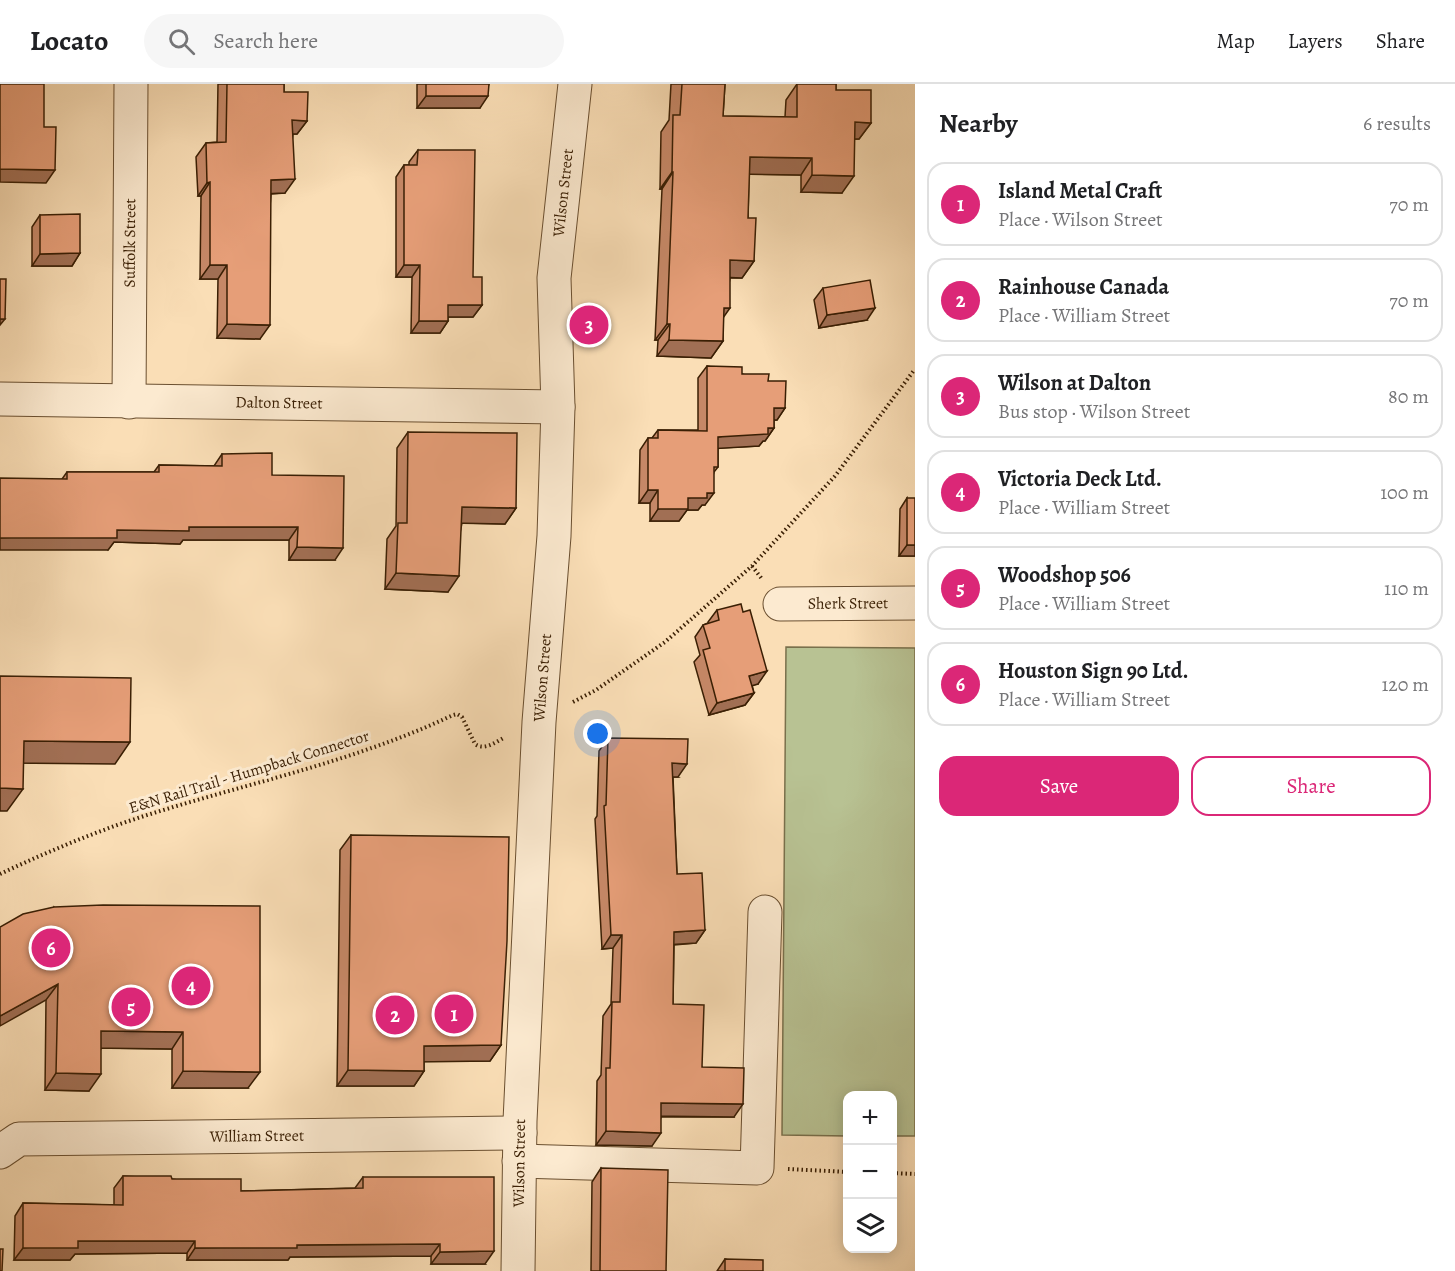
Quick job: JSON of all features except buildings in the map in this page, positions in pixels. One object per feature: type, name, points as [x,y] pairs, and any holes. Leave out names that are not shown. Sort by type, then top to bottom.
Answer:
[{"type":"street","name":"Suffolk Street","points":[[129,402],[131,84]]},
{"type":"street","name":"Wilson Street","points":[[518,1271],[519,1147],[539,722],[554,536],[558,407],[554,278],[574,84]]},
{"type":"street","name":"Dalton Street","points":[[0,399],[558,407]]},
{"type":"street","name":"Sherk Street","points":[[780,604],[915,603]]},
{"type":"street","points":[[757,1168],[765,912]]},
{"type":"street","name":"William Street","points":[[0,1152],[19,1139],[519,1147],[757,1168]]},
{"type":"path","points":[[565,707],[596,690],[665,642],[753,566],[835,476],[915,369]]},
{"type":"path","name":"E&N Rail Trail - Humpback Connector","points":[[0,874],[61,847],[157,812],[305,771],[398,738],[453,715],[457,714],[462,717],[478,747],[485,747],[515,734]]},
{"type":"path","points":[[757,1168],[843,1172]]},
{"type":"path","points":[[897,1173],[915,1174]]},
{"type":"green space","points":[[786,647],[915,648],[915,1136],[897,1136],[897,1091],[843,1091],[843,1136],[782,1135]]},
{"type":"place","name":"Wilson at Dalton","points":[[589,325]]},
{"type":"place","name":"Houston Sign 90 Ltd.","points":[[51,948]]},
{"type":"place","name":"Victoria Deck Ltd.","points":[[191,986]]},
{"type":"place","name":"Woodshop 506","points":[[131,1007]]},
{"type":"place","name":"Island Metal Craft","points":[[454,1014]]},
{"type":"place","name":"Rainhouse Canada","points":[[395,1015]]}]
